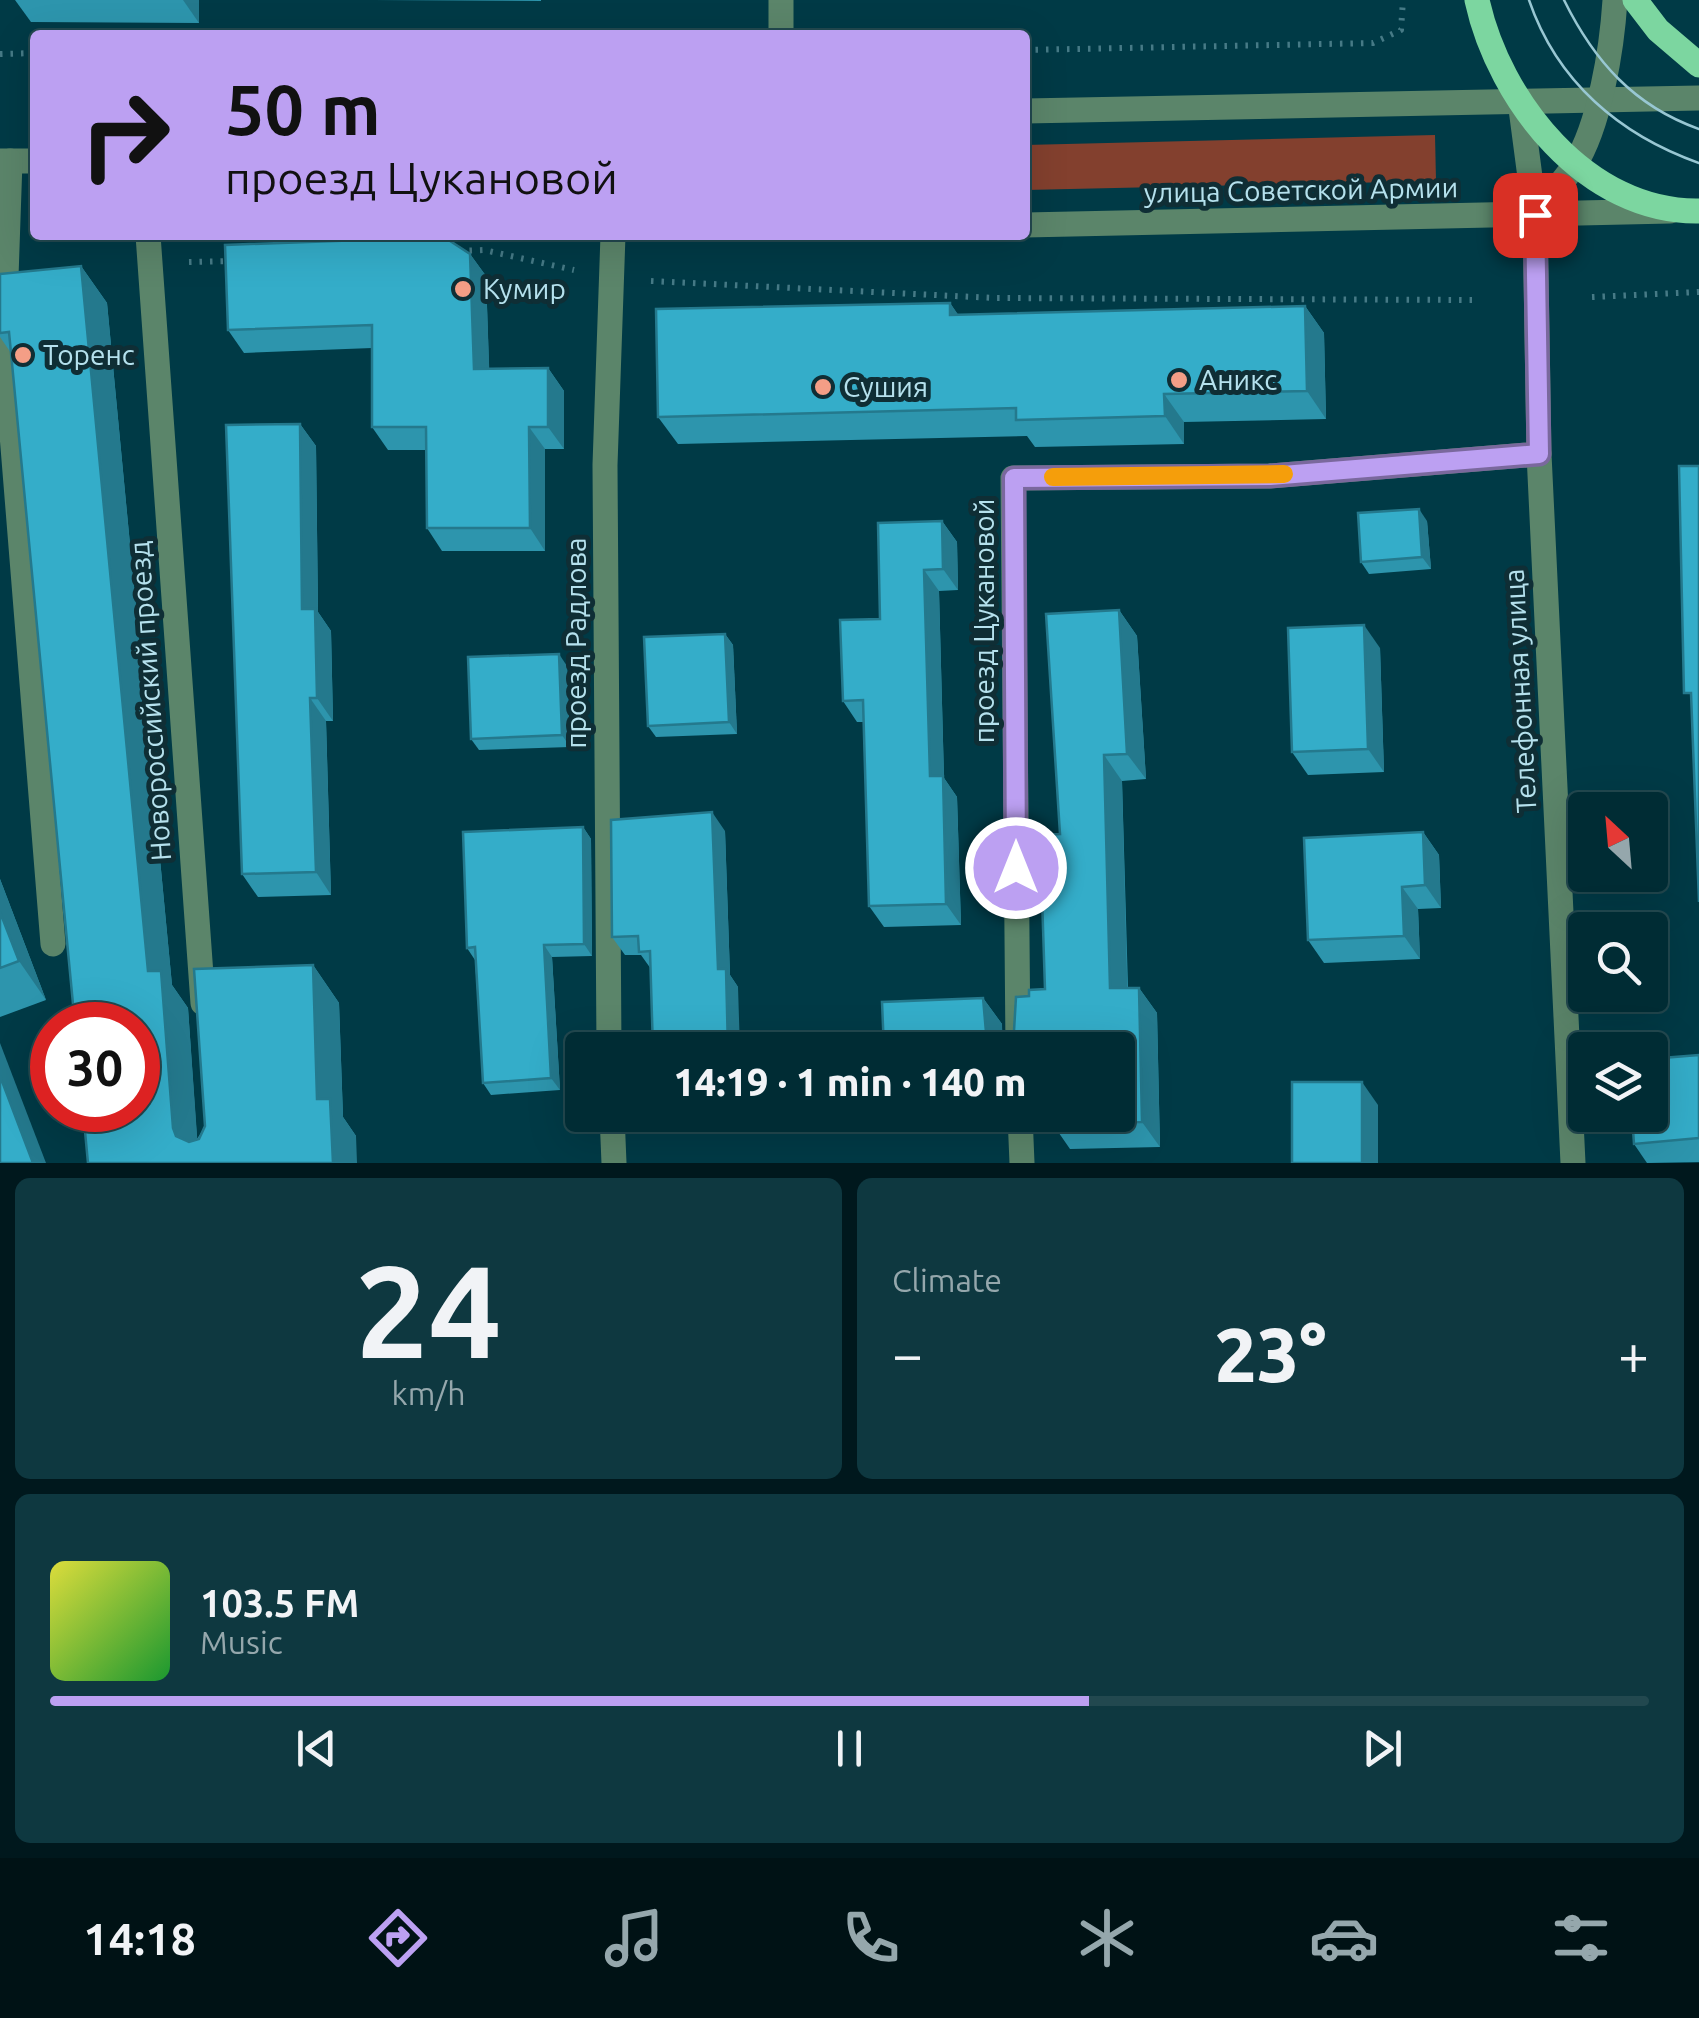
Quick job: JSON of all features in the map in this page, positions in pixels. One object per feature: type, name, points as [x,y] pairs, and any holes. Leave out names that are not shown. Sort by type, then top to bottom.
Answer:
[{"type":"main road","points":[[1477,0],[1496,59],[1549,140],[1617,192],[1687,211]]},
{"type":"main road","points":[[1635,0],[1658,30],[1699,65]]},
{"type":"street","points":[[780,0],[780,30]]},
{"type":"street","points":[[1535,215],[1576,163],[1598,100],[1612,38],[1615,0]]},
{"type":"street","points":[[1030,111],[1699,98]]},
{"type":"street","name":"Телефонная улица","points":[[1520,101],[1535,215],[1539,454],[1573,1163]]},
{"type":"street","points":[[15,161],[4,335],[53,944]]},
{"type":"street","name":"улица Советской Армии","points":[[1030,225],[1687,211]]},
{"type":"street","name":"Новороссийский проезд","points":[[148,240],[204,1026]]},
{"type":"street","name":"проезд Радлова","points":[[609,1032],[606,466],[613,240]]},
{"type":"street","name":"проезд Цукановой","points":[[1018,1032],[1014,478],[1270,476],[1539,454]]},
{"type":"street","points":[[613,1132],[614,1163]]},
{"type":"street","points":[[1021,1132],[1022,1163]]},
{"type":"path","points":[[1030,50],[1373,43],[1401,30],[1403,0]]},
{"type":"path","points":[[0,54],[30,53]]},
{"type":"path","points":[[444,252],[484,250],[611,278],[995,298],[1472,300]]},
{"type":"path","points":[[148,264],[246,260]]},
{"type":"path","points":[[1592,297],[1699,292]]},
{"type":"shaded area","points":[[1435,135],[1436,181],[1030,190],[1030,145]]},
{"type":"building","points":[[449,240],[470,254],[474,369],[548,368],[548,427],[529,427],[530,528],[427,528],[426,427],[372,427],[372,325],[228,330],[225,245]]},
{"type":"building","points":[[81,266],[148,971],[161,971],[173,1128],[176,1136],[189,1142],[199,1139],[205,1126],[194,969],[313,965],[317,1099],[330,1099],[333,1163],[88,1163],[85,1132],[160,1132],[160,1002],[73,1002],[9,332],[0,333],[0,274]]},
{"type":"building","points":[[950,303],[950,315],[1305,306],[1307,391],[1164,394],[1165,416],[1016,420],[1016,408],[658,417],[656,309]]},
{"type":"building","points":[[300,424],[302,609],[315,609],[317,698],[310,698],[316,872],[242,874],[226,425]]},
{"type":"building","points":[[1679,466],[1699,466],[1699,902],[1691,693],[1684,693]]},
{"type":"building","points":[[1419,509],[1422,557],[1361,562],[1358,513]]},
{"type":"building","points":[[942,521],[943,569],[924,570],[930,776],[943,776],[946,904],[869,906],[863,700],[843,701],[840,620],[880,619],[878,523]]},
{"type":"building","points":[[1119,610],[1127,754],[1104,755],[1110,988],[1139,988],[1142,1122],[1135,1122],[1135,1032],[1013,1032],[1016,997],[1029,996],[1029,990],[1045,989],[1040,835],[1060,834],[1046,614]]},
{"type":"building","points":[[1364,625],[1368,749],[1292,752],[1288,628]]},
{"type":"building","points":[[725,634],[729,722],[648,726],[644,637]]},
{"type":"building","points":[[559,654],[562,735],[471,739],[468,657]]},
{"type":"building","points":[[712,812],[718,969],[726,969],[728,1032],[652,1032],[650,951],[639,952],[638,936],[612,937],[611,820]]},
{"type":"building","points":[[583,827],[584,944],[544,945],[551,1078],[483,1083],[475,947],[467,948],[463,832]]},
{"type":"building","points":[[1423,832],[1425,885],[1402,887],[1404,936],[1308,940],[1304,838]]},
{"type":"building","points":[[0,912],[19,961],[0,968]]},
{"type":"building","points":[[983,998],[986,1032],[883,1032],[882,1002]]},
{"type":"building","points":[[1699,1055],[1699,1138],[1634,1144],[1633,1132],[1668,1132],[1668,1058]]},
{"type":"building","points":[[0,1076],[33,1163],[0,1163]]},
{"type":"building","points":[[1292,1082],[1362,1082],[1362,1163],[1292,1163]]},
{"type":"tram line","points":[[1529,0],[1556,56],[1595,102],[1643,137],[1699,163]]},
{"type":"tram line","points":[[1564,0],[1589,43],[1618,79],[1655,108],[1699,129]]},
{"type":"slow traffic","points":[[1053,477],[1284,474]]},
{"type":"place","name":"Кумир","points":[[463,289]]},
{"type":"place","name":"Торенс","points":[[23,355]]},
{"type":"place","name":"Аникс","points":[[1179,380]]},
{"type":"place","name":"Сушия","points":[[823,387]]},
{"type":"route","points":[[1016,868],[1014,478],[1270,476],[1539,454],[1535,215]]}]
